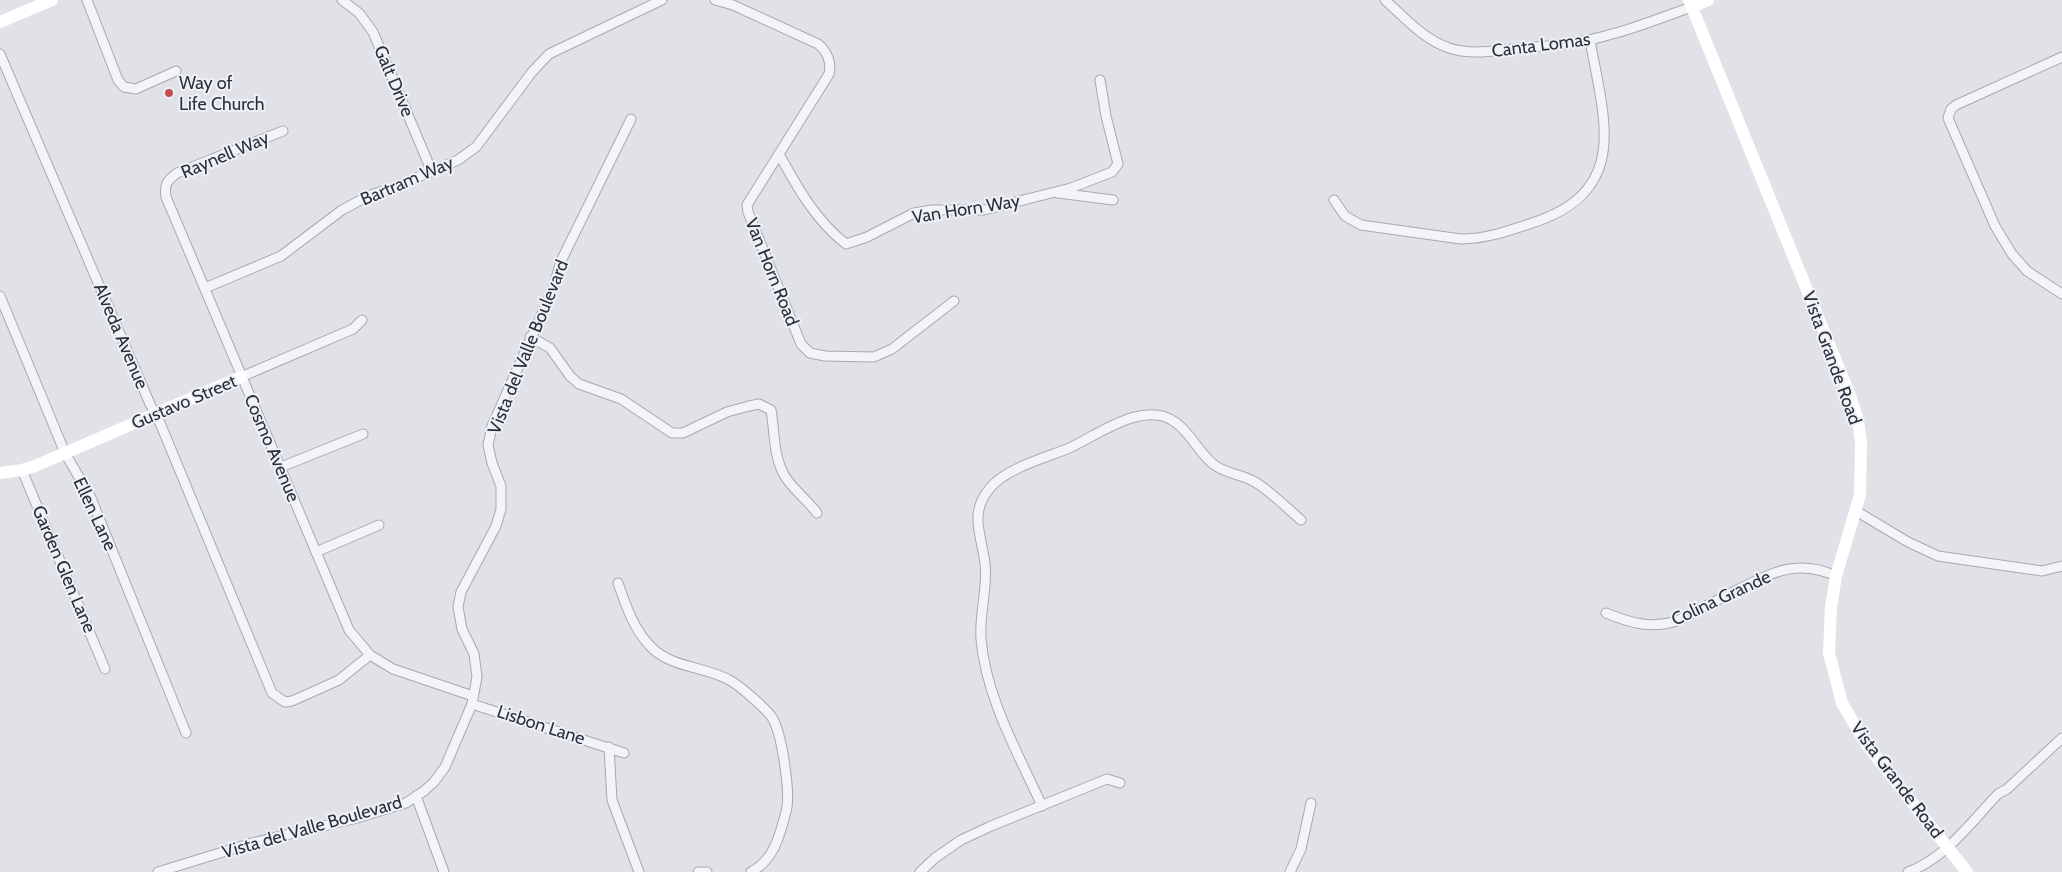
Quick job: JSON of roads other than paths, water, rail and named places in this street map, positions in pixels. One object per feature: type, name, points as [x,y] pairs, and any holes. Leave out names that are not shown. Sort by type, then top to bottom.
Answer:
[{"type":"street","points":[[0,22],[52,0]]},
{"type":"street","points":[[87,0],[118,80],[124,87],[136,90],[176,71]]},
{"type":"street","name":"Galt Drive","points":[[342,0],[359,13],[373,32],[432,172]]},
{"type":"street","name":"Bartram Way","points":[[205,288],[281,256],[342,210],[370,195],[390,189],[458,160],[476,147],[532,72],[549,54],[662,0]]},
{"type":"street","name":"Van Horn Road","points":[[715,0],[734,5],[818,44],[823,48],[829,59],[829,74],[749,200],[748,212],[801,344],[810,353],[826,356],[874,357],[892,349],[954,301]]},
{"type":"street","name":"Canta Lomas","points":[[1385,0],[1427,36],[1440,44],[1459,50],[1480,53],[1590,40],[1612,34],[1690,4],[1708,0]]},
{"type":"street","name":"Vista Grande Road","points":[[1690,4],[1855,411],[1861,450],[1860,495],[1836,576],[1830,607],[1829,653],[1842,703],[1866,744],[1966,872]]},
{"type":"street","points":[[1334,200],[1345,216],[1361,225],[1461,239],[1475,239],[1523,226],[1564,210],[1580,198],[1592,183],[1604,156],[1603,114],[1590,40]]},
{"type":"street","name":"Alveda Avenue","points":[[0,54],[160,423],[272,693],[285,702],[292,701],[339,680],[370,656]]},
{"type":"street","points":[[2062,57],[1956,105],[1951,109],[1948,118],[1995,226],[2012,254],[2027,271],[2062,294]]},
{"type":"street","points":[[1053,193],[1112,172],[1118,164],[1106,116],[1100,80]]},
{"type":"street","name":"Vista del Valle Boulevard","points":[[158,872],[252,843],[357,818],[406,803],[434,782],[445,767],[473,700],[477,677],[474,654],[462,629],[458,607],[461,592],[496,526],[501,509],[501,486],[492,463],[488,445],[492,426],[553,289],[562,262],[631,119]]},
{"type":"street","name":"Raynell Way","points":[[167,181],[177,173],[283,131]]},
{"type":"street","name":"Van Horn Way","points":[[779,154],[797,188],[830,232],[846,244],[867,237],[914,213],[932,210],[984,210],[1053,193],[1113,200]]},
{"type":"street","name":"Cosmo Avenue","points":[[167,181],[165,188],[166,197],[241,377],[281,467],[342,617],[349,630],[370,656]]},
{"type":"street","name":"Ellen Lane","points":[[0,296],[65,452],[91,498],[186,733]]},
{"type":"street","name":"Gustavo Street","points":[[0,473],[22,470],[155,414],[354,329],[362,320]]},
{"type":"street","points":[[530,337],[550,348],[570,376],[579,384],[622,399],[672,433],[683,433],[727,412],[749,406],[759,404],[771,410],[776,455],[780,467],[787,479],[818,513]]},
{"type":"street","points":[[1042,806],[1004,723],[984,661],[981,637],[985,564],[977,522],[982,500],[990,487],[1014,471],[1083,442],[1126,418],[1148,414],[1170,418],[1176,422],[1213,464],[1223,470],[1253,480],[1301,520]]},
{"type":"street","points":[[281,467],[363,434]]},
{"type":"street","name":"Garden Glen Lane","points":[[22,470],[105,669]]},
{"type":"street","points":[[1856,511],[1908,542],[1938,556],[2042,571],[2062,566]]},
{"type":"street","points":[[316,552],[379,525]]},
{"type":"street","name":"Colina Grande","points":[[1606,612],[1640,625],[1663,624],[1677,621],[1778,571],[1806,568],[1822,570],[1836,576]]},
{"type":"street","points":[[618,583],[628,611],[651,647],[667,659],[731,681],[771,716],[784,759],[788,804],[778,844],[761,867],[752,872]]},
{"type":"street","name":"Lisbon Lane","points":[[370,656],[393,669],[473,700],[624,753]]},
{"type":"street","points":[[1908,872],[1933,860],[1948,848],[1998,794],[2007,789],[2062,738]]},
{"type":"street","name":"Lisbon Lane","points":[[609,747],[612,800],[639,872]]},
{"type":"street","points":[[920,872],[935,858],[961,840],[991,826],[1106,779],[1120,783]]},
{"type":"street","points":[[416,796],[444,872]]},
{"type":"street","points":[[1290,872],[1302,844],[1311,803]]},
{"type":"street","points":[[698,872],[707,872]]},
{"type":"place","name":"Way of Life Church","points":[[169,93]]}]
